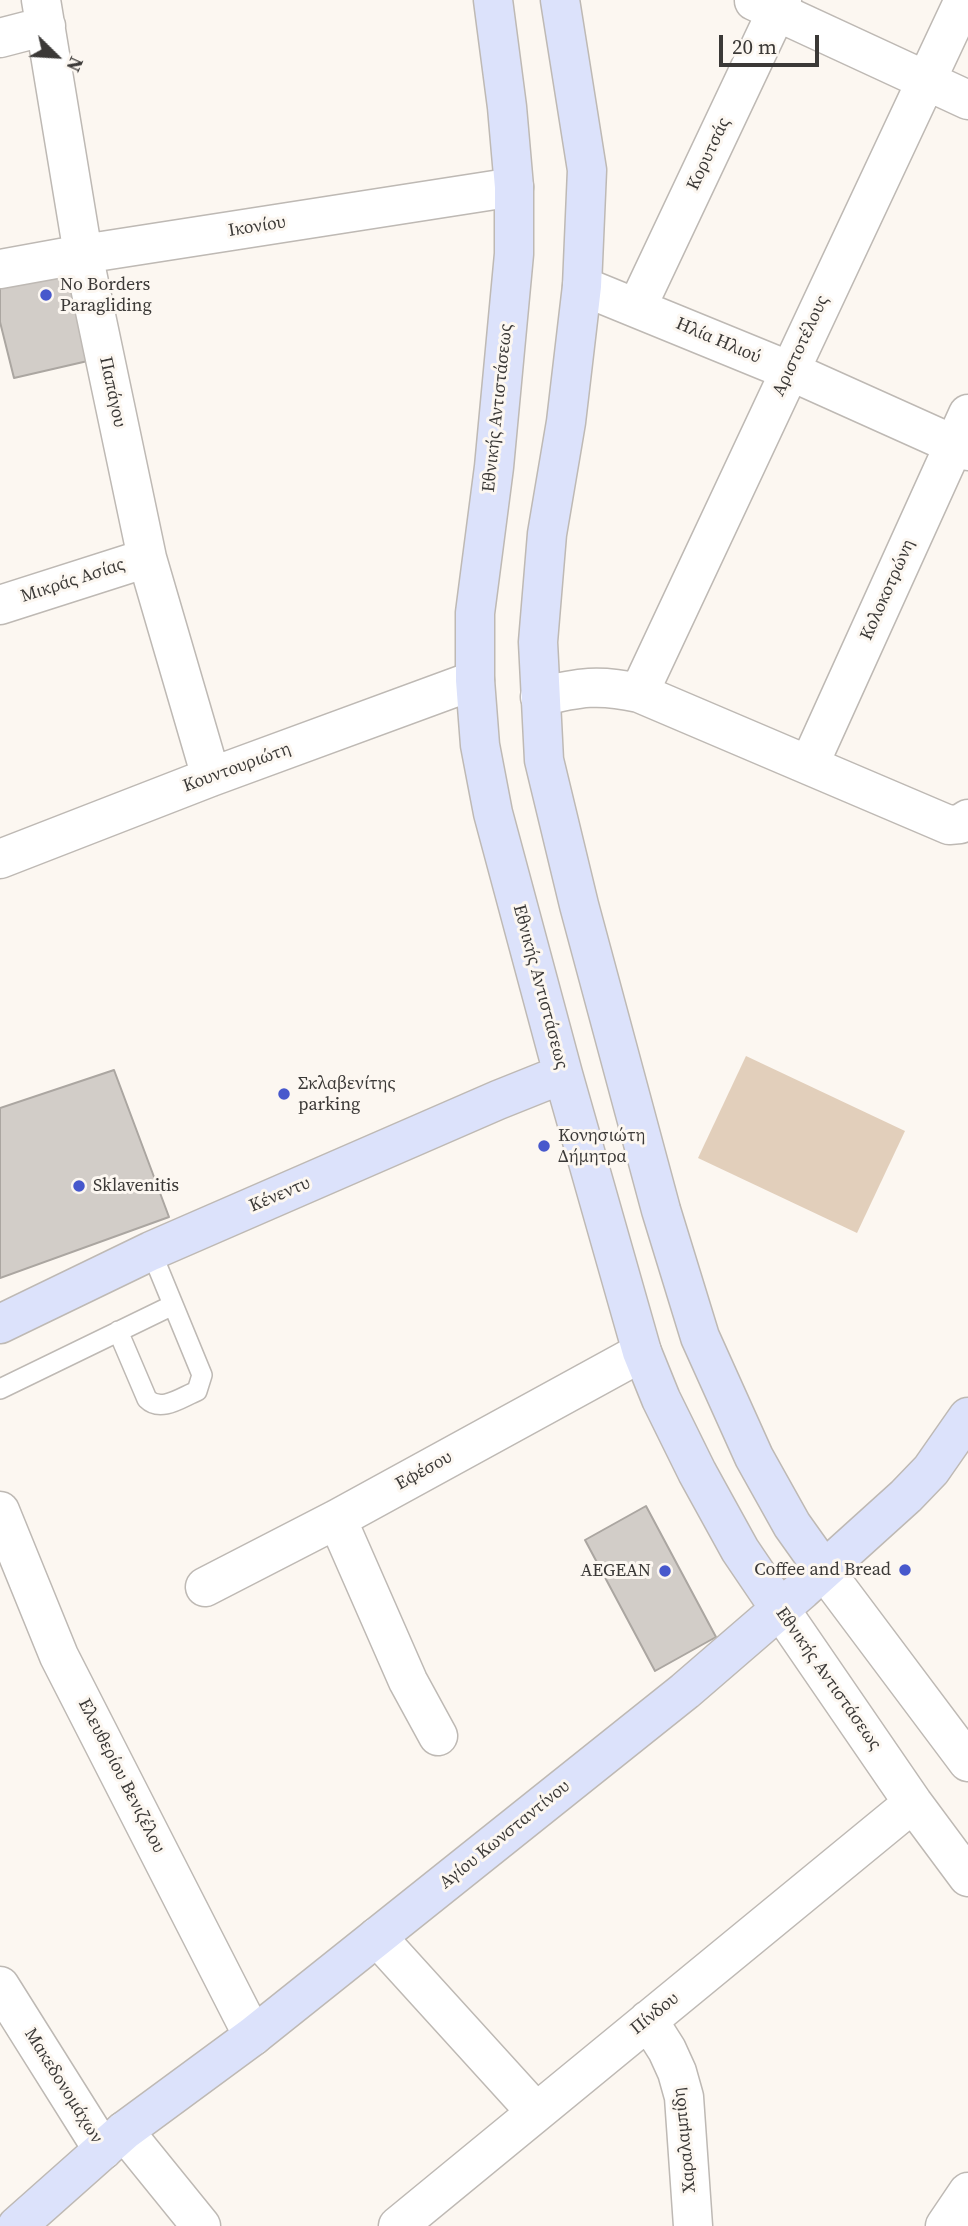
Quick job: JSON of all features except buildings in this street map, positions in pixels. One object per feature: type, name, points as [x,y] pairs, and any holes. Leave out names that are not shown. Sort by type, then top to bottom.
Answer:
[{"type":"main road","name":"Εθνικής Αντιστάσεως","points":[[493,0],[514,187],[514,254],[494,467],[475,614],[475,680],[480,745],[493,813],[642,1352],[661,1399],[697,1472],[740,1550],[780,1609]]},
{"type":"main road","points":[[560,0],[587,170],[582,286],[566,422],[547,534],[538,642],[544,760],[573,881],[661,1210],[700,1337],[754,1457],[792,1525],[824,1570]]},
{"type":"main road","name":"Κένεντυ","points":[[0,1324],[151,1251],[563,1074]]},
{"type":"main road","name":"Αγίου Κωνσταντίνου","points":[[17,2226],[114,2141],[253,2036],[685,1691],[906,1496],[931,1470],[968,1417]]},
{"type":"street","name":"Αριστοτέλους","points":[[639,693],[964,0]]},
{"type":"street","points":[[770,4],[968,100]]},
{"type":"street","name":"Κορυτσάς","points":[[637,307],[770,4]]},
{"type":"street","points":[[0,38],[43,13]]},
{"type":"street","name":"Παπάγου","points":[[43,13],[83,254],[147,558],[211,777]]},
{"type":"street","name":"Ικονίου","points":[[0,269],[514,187]]},
{"type":"street","name":"Ηλία Ηλιού","points":[[582,286],[790,371],[963,437]]},
{"type":"street","name":"Κολοκοτρώνη","points":[[809,765],[963,437]]},
{"type":"street","name":"Μικράς Ασίας","points":[[0,605],[147,558]]},
{"type":"street","name":"Κουντουριώτη","points":[[0,859],[211,777],[475,680]]},
{"type":"street","points":[[540,697],[592,686],[639,693],[809,765],[959,822]]},
{"type":"street","name":"Εφέσου","points":[[205,1587],[337,1519],[642,1352]]},
{"type":"street","name":"Ελευθερίου Βενιζέλου","points":[[0,1511],[59,1656],[253,2036]]},
{"type":"street","points":[[337,1519],[408,1681],[438,1737]]},
{"type":"street","points":[[824,1570],[968,1762]]},
{"type":"street","name":"Εθνικής Αντιστάσεως","points":[[780,1609],[913,1803],[968,1877]]},
{"type":"street","name":"Πίνδου","points":[[398,2226],[913,1803]]},
{"type":"street","points":[[377,1937],[536,2112]]},
{"type":"street","name":"Μακεδονομάχων","points":[[0,1986],[114,2141],[201,2226]]},
{"type":"street","name":"Χαραλαμπίδη","points":[[648,2020],[667,2050],[684,2097],[693,2226]]},
{"type":"street","points":[[945,2226],[968,2192]]},
{"type":"lane","points":[[118,1331],[151,1403],[163,1405],[197,1391],[202,1375],[151,1251]]},
{"type":"lane","points":[[0,1389],[173,1305]]},
{"type":"shaded area","points":[[746,1056],[905,1131],[857,1233],[698,1158]]},
{"type":"place","name":"No Borders Paragliding","points":[[46,295]]},
{"type":"place","name":"Σκλαβενίτης parking","points":[[284,1094]]},
{"type":"place","name":"Κονησιώτη Δήμητρα","points":[[544,1146]]},
{"type":"place","name":"Sklavenitis","points":[[79,1186]]},
{"type":"place","name":"Coffee and Bread","points":[[905,1570]]},
{"type":"place","name":"AEGEAN","points":[[665,1571]]}]
